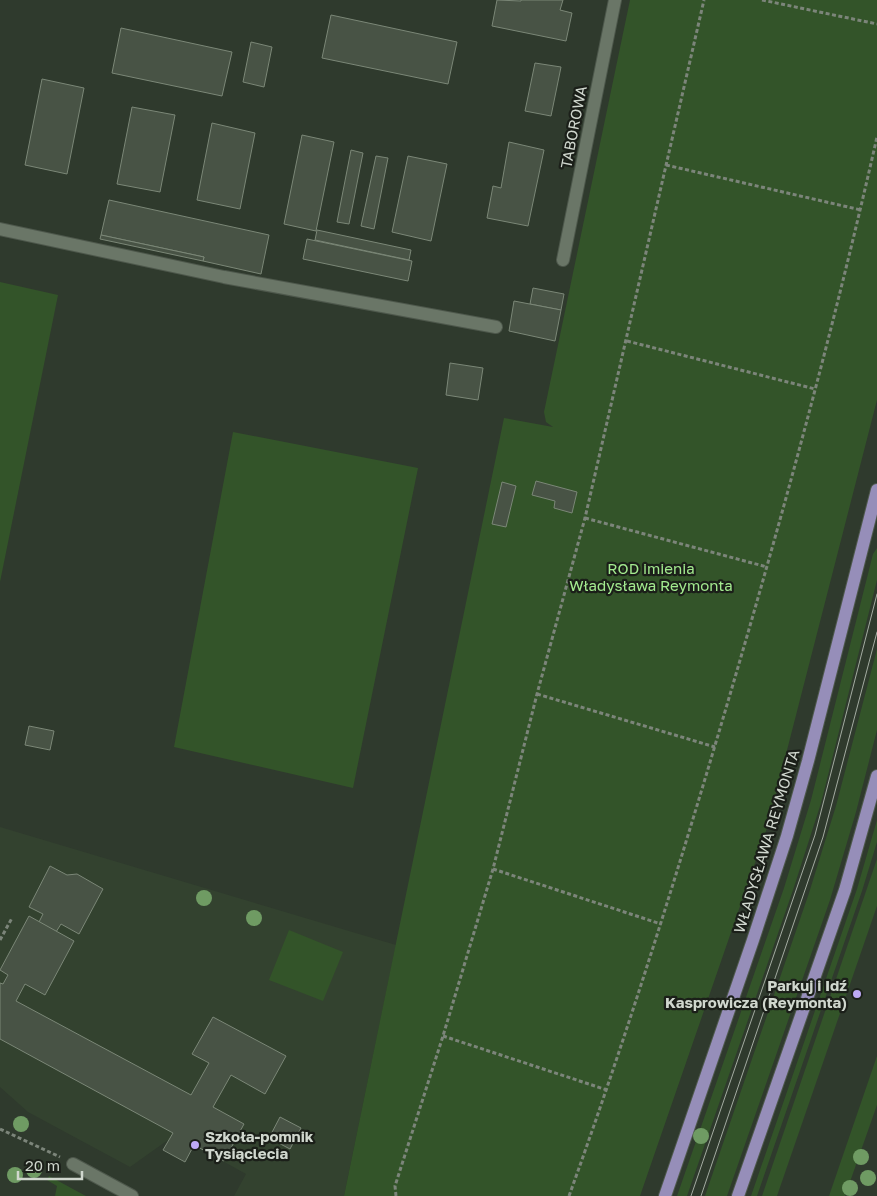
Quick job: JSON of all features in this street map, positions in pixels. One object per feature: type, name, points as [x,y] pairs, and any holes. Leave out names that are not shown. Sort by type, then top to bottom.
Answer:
[{"type":"main road","name":"WŁADYSŁAWA REYMONTA","points":[[665,1196],[787,836],[877,490]]},
{"type":"main road","points":[[865,537],[877,531]]},
{"type":"main road","points":[[738,1196],[845,890],[877,776]]},
{"type":"street","name":"TABOROWA","points":[[563,260],[614,0]]},
{"type":"street","points":[[0,229],[224,277],[496,327]]},
{"type":"street","points":[[73,1164],[132,1196]]},
{"type":"path","points":[[396,1196],[395,1186],[443,1036],[493,869],[537,694],[585,518],[704,0]]},
{"type":"path","points":[[762,0],[877,24]]},
{"type":"path","points":[[569,1196],[607,1090],[661,924],[715,747],[767,568],[815,389],[861,210],[877,138]]},
{"type":"path","points":[[666,165],[861,210]]},
{"type":"path","points":[[626,341],[815,389]]},
{"type":"path","points":[[585,518],[767,568]]},
{"type":"path","points":[[537,694],[715,747]]},
{"type":"path","points":[[493,869],[661,924]]},
{"type":"path","points":[[0,940],[12,918]]},
{"type":"path","points":[[443,1036],[607,1090]]},
{"type":"path","points":[[0,1128],[73,1164]]},
{"type":"shaded area","points":[[0,827],[396,945],[344,1196],[234,1196],[246,1174],[194,1145],[163,1150],[168,1140],[130,1167],[28,1112],[0,1087]]},
{"type":"green space","name":"ROD imienia Władysława Reymonta","points":[[630,0],[877,0],[877,400],[767,828],[640,1196],[344,1196],[504,418],[553,427],[546,422],[544,412]]},
{"type":"green space","points":[[0,282],[58,295],[0,582]]},
{"type":"green space","points":[[233,432],[418,468],[353,788],[174,747]]},
{"type":"green space","points":[[877,548],[877,580],[821,803],[793,890],[687,1196],[677,1196],[784,888],[811,800],[873,554]]},
{"type":"green space","points":[[877,649],[877,730],[856,812],[830,900],[727,1196],[705,1196],[809,893],[836,806]]},
{"type":"green space","points":[[877,820],[877,842],[862,891],[757,1196],[751,1196],[857,889]]},
{"type":"green space","points":[[877,859],[877,906],[777,1196],[762,1196]]},
{"type":"green space","points":[[289,930],[343,952],[323,1001],[269,980]]},
{"type":"green space","points":[[877,1056],[877,1105],[845,1196],[829,1196]]},
{"type":"green space","points":[[49,1176],[86,1196],[55,1196],[57,1186],[47,1180]]},
{"type":"building","points":[[497,0],[563,0],[560,10],[572,13],[566,41],[492,26]]},
{"type":"building","points":[[331,15],[457,42],[448,84],[322,58]]},
{"type":"building","points":[[121,28],[232,52],[222,96],[112,73]]},
{"type":"building","points":[[251,42],[272,47],[264,87],[243,82]]},
{"type":"building","points":[[535,63],[561,67],[551,116],[525,111]]},
{"type":"building","points":[[42,79],[84,88],[67,174],[25,165]]},
{"type":"building","points":[[132,107],[175,115],[160,192],[117,184]]},
{"type":"building","points":[[212,123],[255,133],[240,209],[197,200]]},
{"type":"building","points":[[302,135],[334,142],[316,231],[284,224]]},
{"type":"building","points":[[509,142],[544,150],[528,226],[487,218],[493,186],[501,188]]},
{"type":"building","points":[[351,150],[363,153],[349,224],[337,222]]},
{"type":"building","points":[[376,156],[388,158],[374,229],[361,226]]},
{"type":"building","points":[[408,156],[447,164],[431,241],[392,232]]},
{"type":"building","points":[[109,200],[269,235],[261,274],[203,261],[204,257],[101,235]]},
{"type":"building","points":[[317,230],[411,250],[409,260],[315,240]]},
{"type":"building","points":[[101,235],[204,257],[203,261],[100,239]]},
{"type":"building","points":[[307,239],[412,261],[408,281],[303,259]]},
{"type":"building","points":[[533,288],[564,294],[561,310],[530,304]]},
{"type":"building","points":[[514,301],[561,310],[555,341],[509,331]]},
{"type":"building","points":[[450,363],[483,368],[478,400],[446,395]]},
{"type":"building","points":[[536,481],[577,492],[572,513],[554,508],[555,501],[532,495]]},
{"type":"building","points":[[502,482],[516,486],[506,527],[492,524]]},
{"type":"building","points":[[29,726],[54,731],[50,750],[25,745]]},
{"type":"building","points":[[50,866],[67,875],[77,874],[103,889],[79,934],[61,924],[56,932],[39,922],[43,914],[29,907]]},
{"type":"building","points":[[29,916],[74,941],[45,995],[25,984],[16,1001],[191,1095],[209,1063],[192,1054],[213,1017],[286,1056],[265,1094],[231,1075],[213,1107],[244,1124],[224,1161],[194,1145],[185,1162],[163,1150],[173,1133],[0,1039],[0,983],[3,984],[8,975],[0,970]]},
{"type":"building","points":[[280,1117],[301,1128],[290,1149],[269,1138]]},
{"type":"tram line","points":[[691,1196],[815,835],[877,594]]},
{"type":"tram line","points":[[701,1196],[823,837],[877,632]]},
{"type":"place","name":"Parkuj i Idź Kasprowicza (Reymonta)","points":[[857,994]]},
{"type":"place","name":"Szkoła-pomnik Tysiąclecia","points":[[195,1145]]}]
